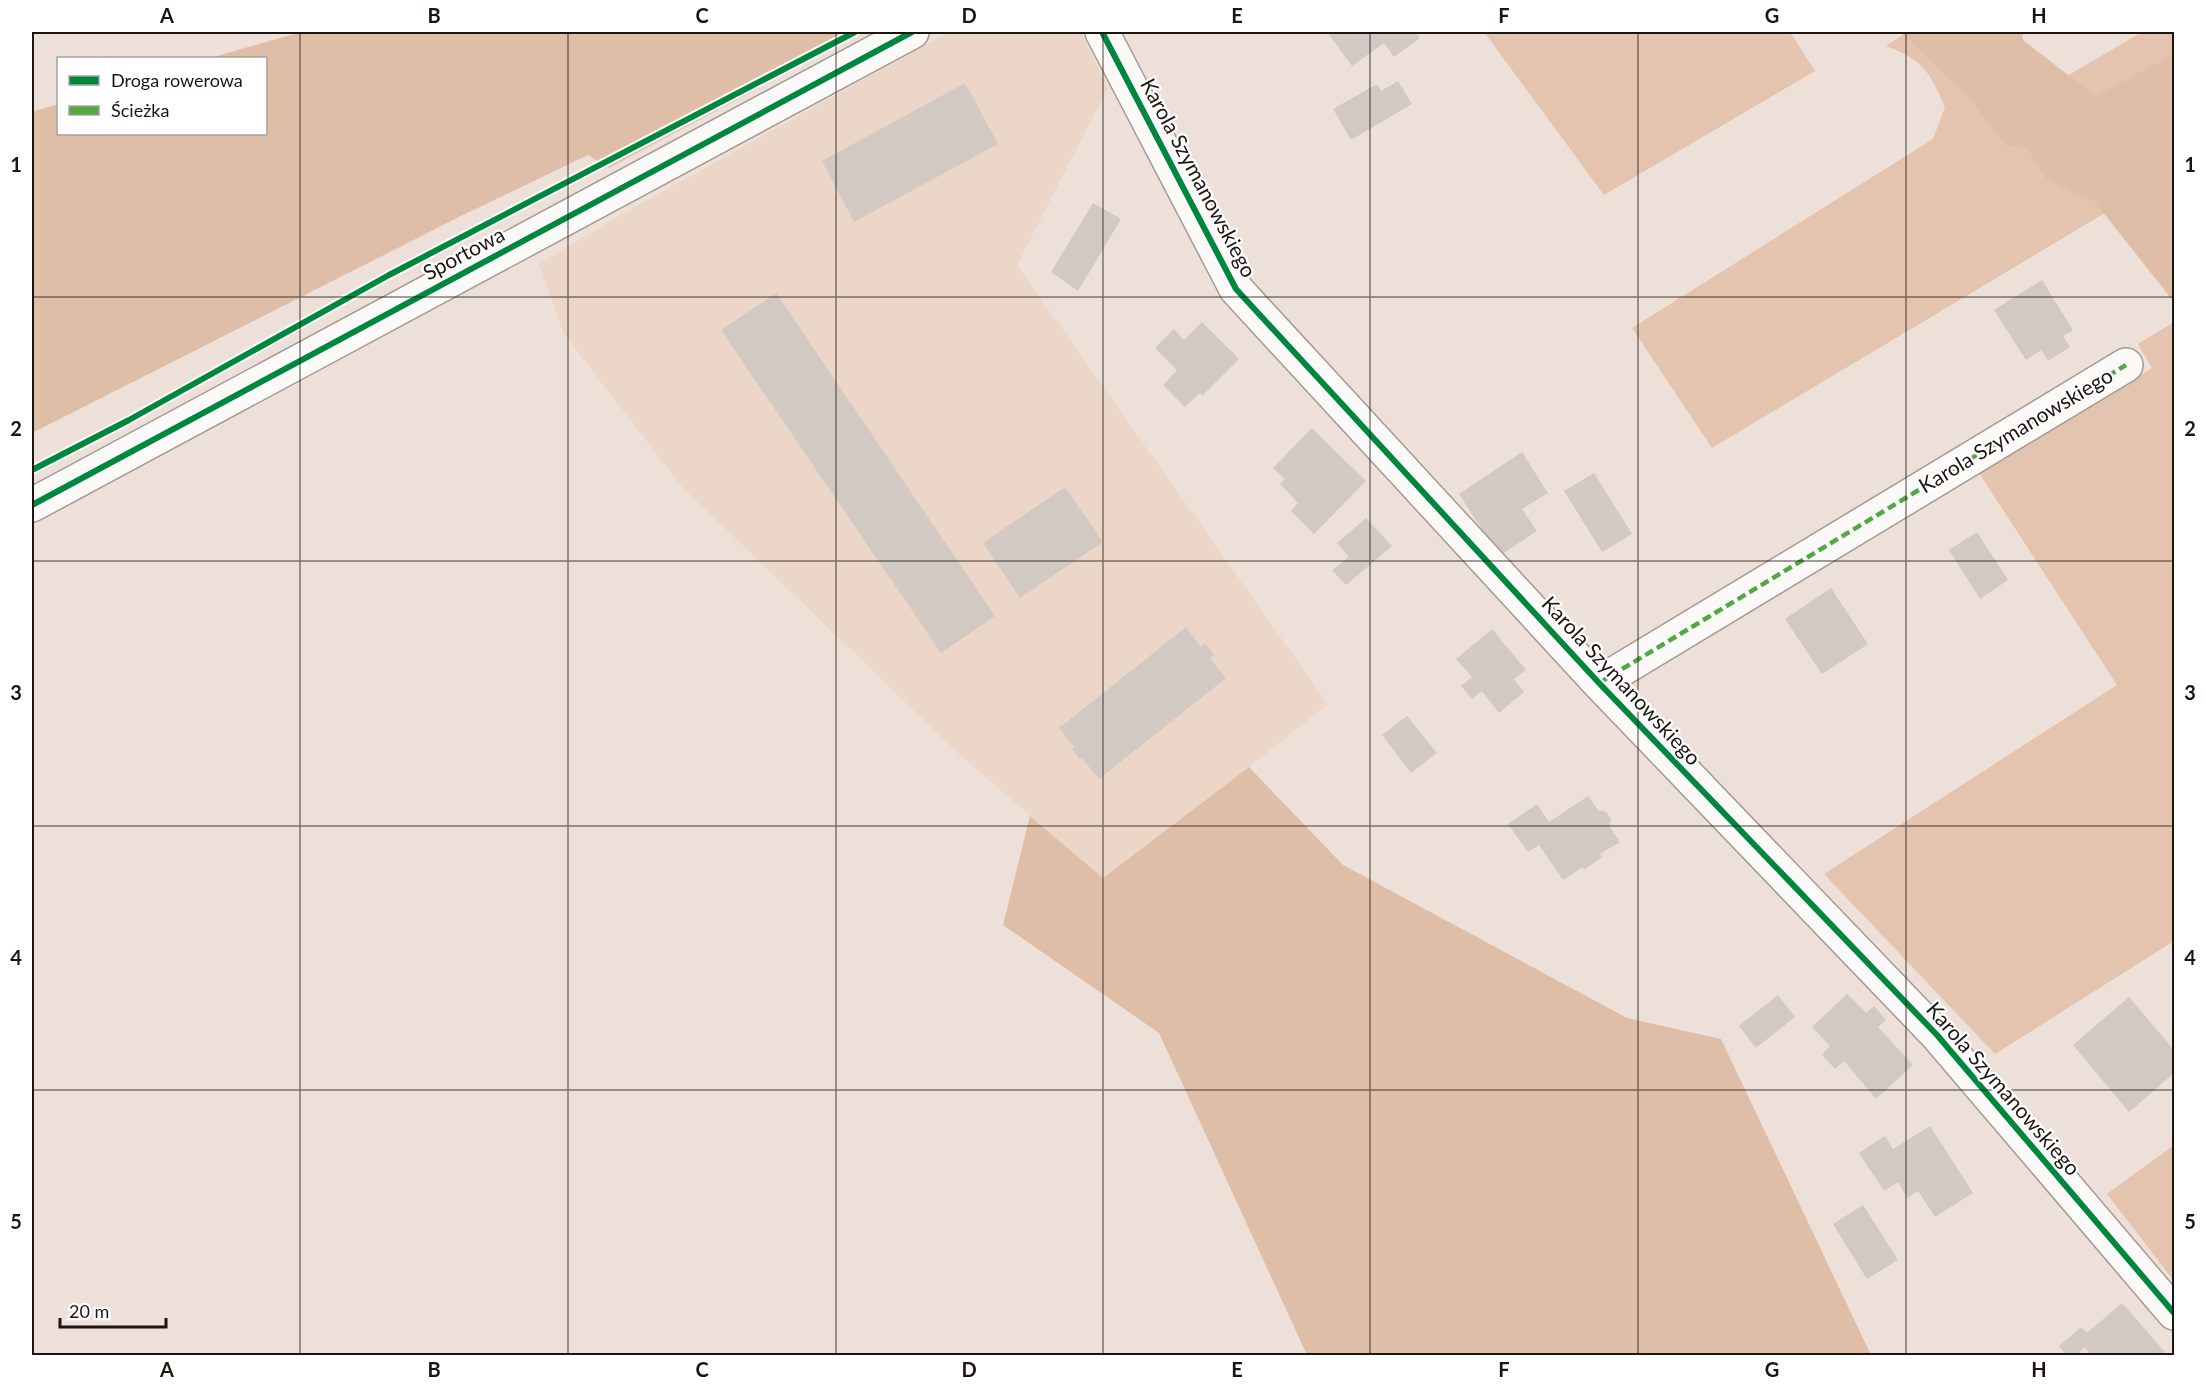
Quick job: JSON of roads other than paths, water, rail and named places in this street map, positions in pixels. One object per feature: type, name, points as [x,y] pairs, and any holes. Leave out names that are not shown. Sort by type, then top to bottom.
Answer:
[{"type":"street","name":"Sportowa","points":[[32,505],[912,32]]},
{"type":"street","name":"Karola Szymanowskiego","points":[[1102,32],[1236,289],[1599,683],[1938,1035],[2175,1313]]},
{"type":"street","name":"Karola Szymanowskiego","points":[[1599,683],[2126,365]]}]
